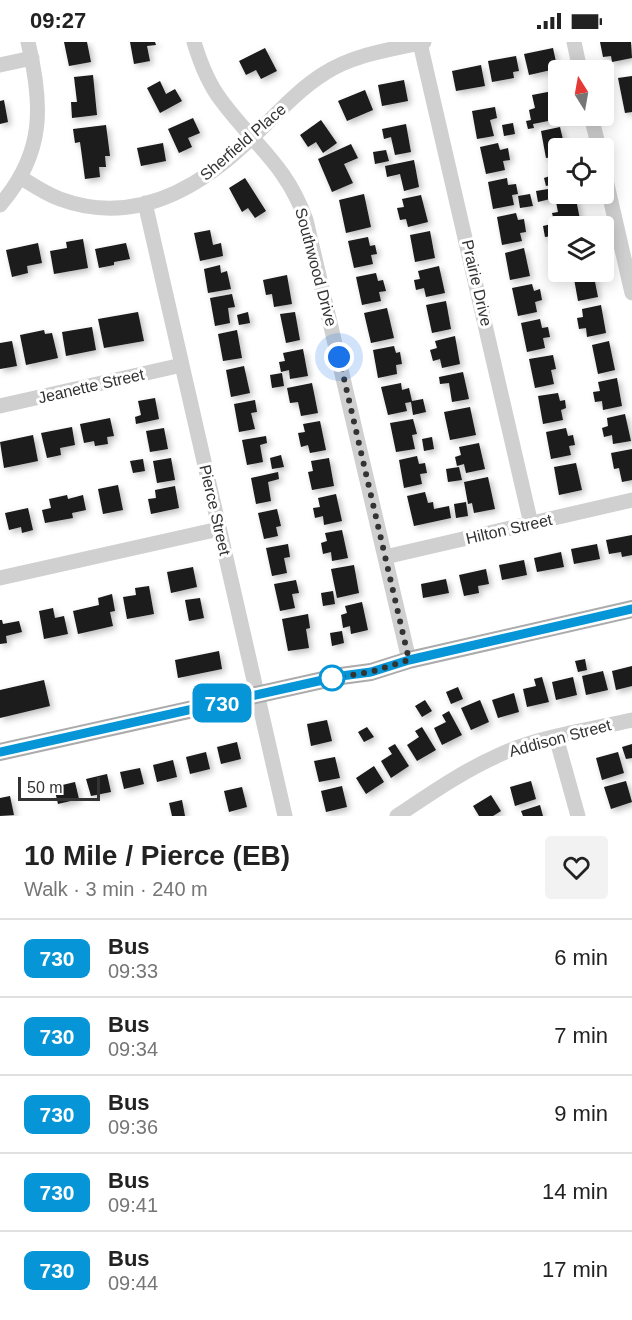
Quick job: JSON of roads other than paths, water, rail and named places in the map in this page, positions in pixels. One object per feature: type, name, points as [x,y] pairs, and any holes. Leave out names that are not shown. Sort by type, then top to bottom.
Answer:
[{"type":"main road","points":[[0,752],[341,676],[371,672],[409,660],[632,609]]},
{"type":"street","points":[[0,205],[28,162],[38,121],[38,97],[28,42]]},
{"type":"street","name":"Southwood Drive","points":[[194,42],[209,81],[220,100],[285,175],[306,220],[409,660]]},
{"type":"street","points":[[574,42],[578,60]]},
{"type":"street","name":"Sherfield Place","points":[[20,177],[52,196],[77,204],[116,207],[165,198],[197,183],[225,162],[301,90],[326,72],[359,57],[422,43]]},
{"type":"street","name":"Prairie Drive","points":[[422,43],[531,524]]},
{"type":"street","points":[[0,65],[32,58]]},
{"type":"street","name":"Pierce Street","points":[[145,203],[285,816]]},
{"type":"street","points":[[612,204],[632,293]]},
{"type":"street","name":"Jeanette Street","points":[[0,406],[182,365]]},
{"type":"street","name":"Hilton Street","points":[[386,557],[632,500]]},
{"type":"street","points":[[0,578],[219,529]]},
{"type":"street","name":"Addison Street","points":[[396,816],[463,774],[513,749],[632,720]]},
{"type":"street","points":[[556,737],[578,816]]}]
